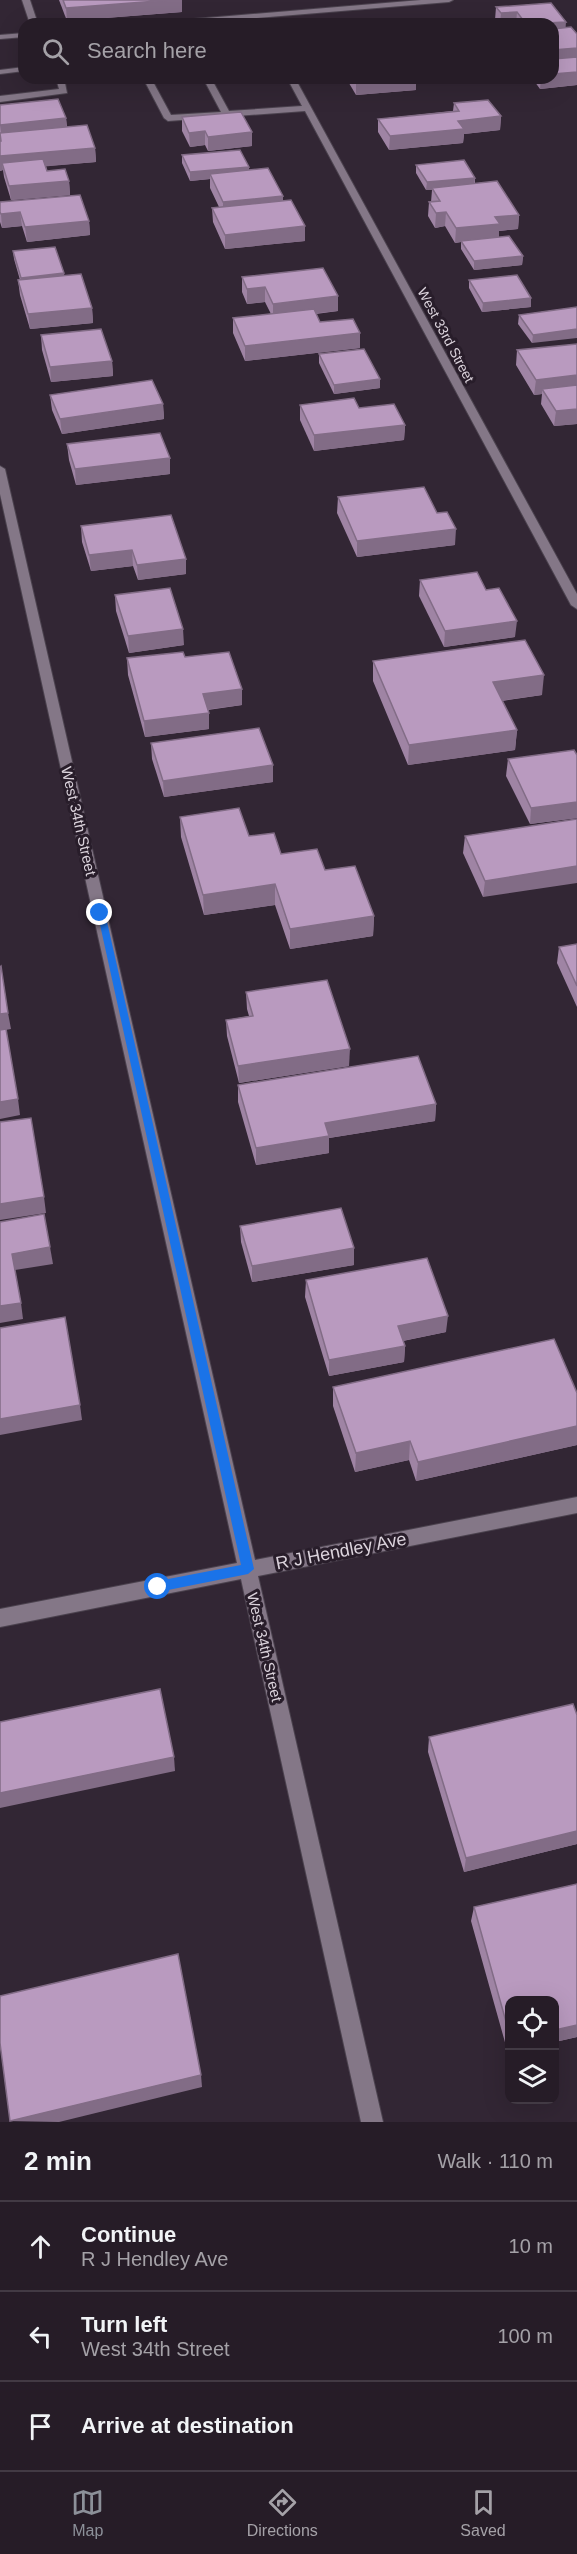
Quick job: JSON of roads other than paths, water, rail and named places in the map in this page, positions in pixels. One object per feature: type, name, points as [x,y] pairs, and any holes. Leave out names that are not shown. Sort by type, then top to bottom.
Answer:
[{"type":"street","points":[[26,0],[32,18]]},
{"type":"street","points":[[272,18],[363,3],[449,0]]},
{"type":"street","points":[[0,37],[18,36]]},
{"type":"street","points":[[0,72],[18,70]]},
{"type":"street","points":[[0,99],[64,91],[62,84]]},
{"type":"street","points":[[150,84],[168,118],[307,108]]},
{"type":"street","points":[[210,84],[226,114]]},
{"type":"street","name":"West 33rd Street","points":[[294,84],[577,605]]},
{"type":"street","name":"West 34th Street","points":[[0,469],[372,2122]]},
{"type":"street","name":"R J Hendley Ave","points":[[0,1618],[577,1505]]}]
